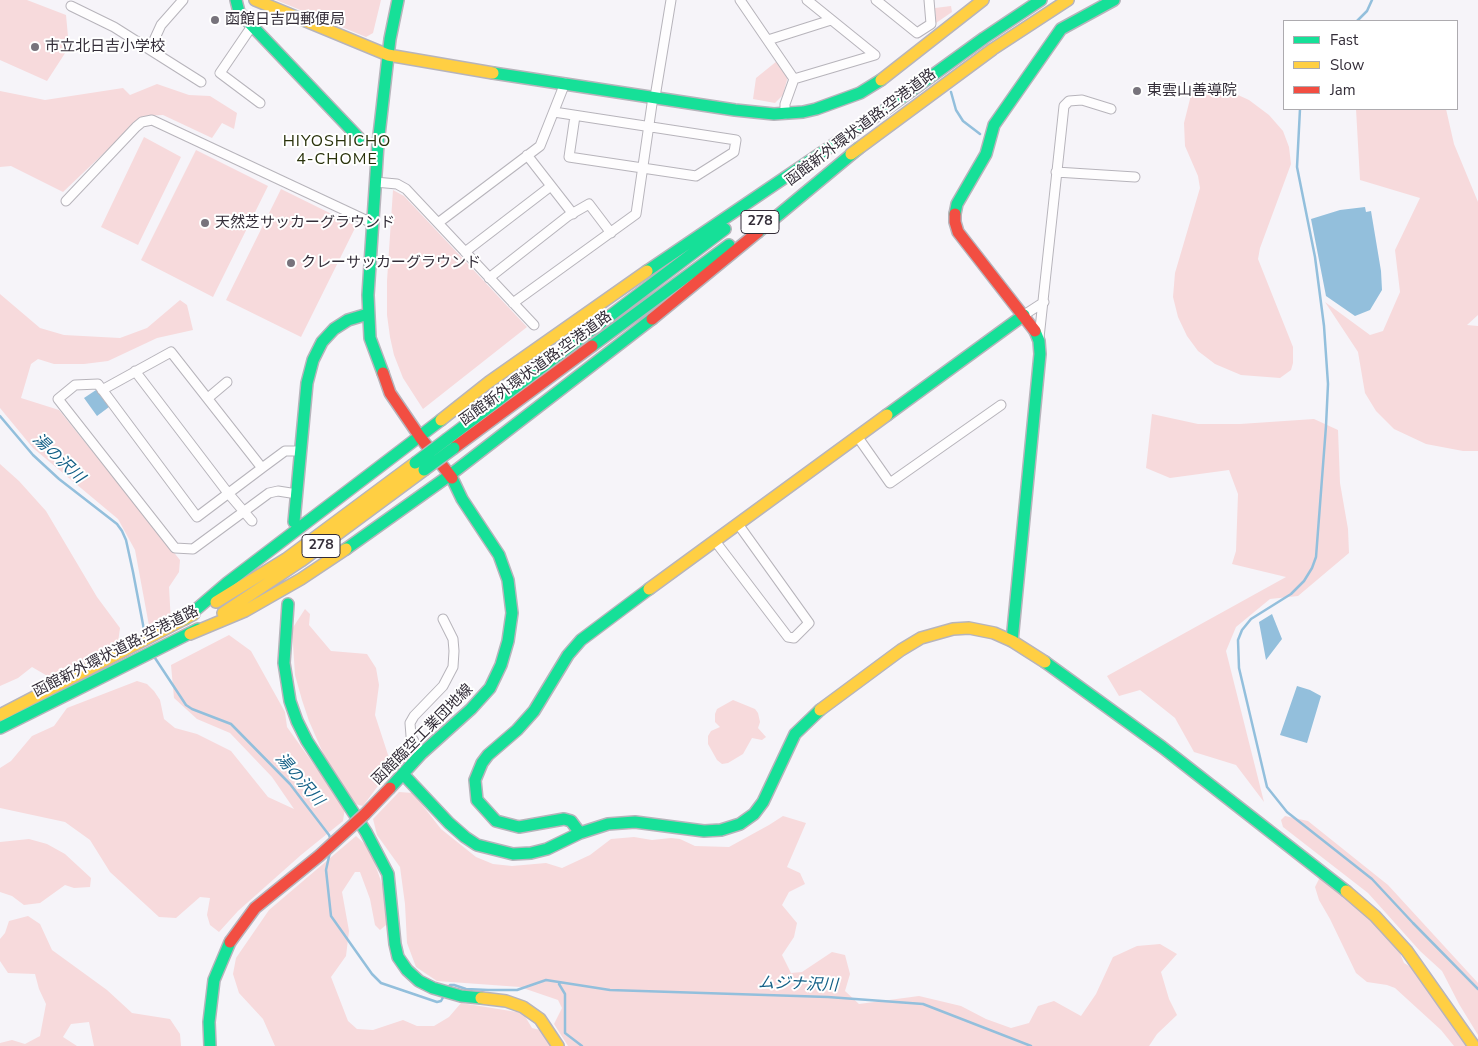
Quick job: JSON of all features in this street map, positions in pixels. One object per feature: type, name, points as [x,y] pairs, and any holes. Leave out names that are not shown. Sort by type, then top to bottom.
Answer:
[{"type":"main road","points":[[236,0],[237,9],[252,26],[359,138]]},
{"type":"main road","points":[[255,0],[388,55],[452,67],[750,112],[785,114],[816,109],[860,93],[874,85],[983,0]]},
{"type":"main road","name":"函館臨空工業団地線","points":[[210,1046],[209,1022],[214,980],[230,942],[255,908],[319,856],[365,814],[421,754],[471,709],[490,688],[508,641],[512,613],[508,580],[499,555],[462,499],[450,475],[420,437],[390,393],[370,338],[368,314],[378,144],[388,55],[398,0]]},
{"type":"main road","name":"函館新外環状道路;空港道路","points":[[0,715],[57,694],[217,620],[301,561],[419,467],[889,107],[984,38],[1041,0]]},
{"type":"main road","name":"函館新外環状道路;空港道路","points":[[451,443],[993,49],[1068,0]]},
{"type":"main road","points":[[1012,641],[1040,354],[1039,341],[1037,333],[1024,315],[958,232],[955,222],[958,204],[986,154],[994,125],[1061,29],[1114,0]]},
{"type":"main road","points":[[208,603],[227,583],[420,437],[489,382],[642,274],[889,107]]},
{"type":"main road","points":[[217,620],[245,611],[300,579],[380,526],[450,475],[670,306],[859,148]]},
{"type":"main road","points":[[294,522],[308,383],[317,350],[327,335],[340,324],[368,314]]},
{"type":"main road","points":[[580,833],[571,820],[564,819],[519,827],[496,822],[477,800],[476,780],[482,763],[530,716],[568,655],[587,634],[1024,315]]},
{"type":"main road","name":"函館新外環状道路;空港道路","points":[[0,728],[185,619],[208,603],[286,559],[419,467]]},
{"type":"main road","points":[[288,604],[284,639],[285,674],[290,701],[306,741],[366,832],[388,874],[398,957],[407,970],[420,981],[446,993],[506,1001],[523,1006],[540,1019],[558,1046]]},
{"type":"main road","points":[[403,774],[449,823],[465,837],[488,848],[513,854],[531,853],[547,849],[580,833],[608,824],[635,822],[704,831],[721,830],[740,824],[754,814],[763,802],[795,734],[806,722],[901,650],[921,638],[953,629],[978,629],[994,633],[1031,652],[1162,747],[1351,895],[1375,916],[1407,951],[1474,1046]]},
{"type":"street","points":[[150,49],[161,25],[183,0]]},
{"type":"street","points":[[513,303],[636,214],[671,0]]},
{"type":"street","points":[[740,0],[794,79]]},
{"type":"street","points":[[794,79],[875,55],[807,0]]},
{"type":"street","points":[[876,0],[917,34],[931,24],[929,0]]},
{"type":"street","points":[[888,9],[894,0]]},
{"type":"street","points":[[71,6],[114,27],[200,82]]},
{"type":"street","points":[[768,40],[831,20]]},
{"type":"street","points":[[252,26],[220,73],[260,103]]},
{"type":"street","points":[[785,114],[785,104],[794,79]]},
{"type":"street","points":[[438,223],[540,146],[565,83]]},
{"type":"street","points":[[1039,341],[1064,106],[1069,101],[1082,100],[1110,109]]},
{"type":"street","points":[[554,112],[736,140],[734,152],[696,176],[569,157],[575,116]]},
{"type":"street","points":[[66,201],[136,127],[142,122],[152,120],[372,223]]},
{"type":"street","points":[[527,155],[573,214]]},
{"type":"street","points":[[1056,172],[1135,177]]},
{"type":"street","points":[[375,182],[402,186],[534,325]]},
{"type":"street","points":[[465,252],[551,186]]},
{"type":"street","points":[[489,278],[589,204],[611,233]]},
{"type":"street","points":[[1024,315],[1044,302]]},
{"type":"street","points":[[102,390],[171,352],[262,468]]},
{"type":"street","points":[[135,371],[228,494],[252,521]]},
{"type":"street","points":[[208,398],[227,382]]},
{"type":"street","points":[[297,494],[269,492],[193,549],[174,548],[58,398],[75,385],[98,384],[197,517],[285,451],[301,451]]},
{"type":"street","points":[[857,436],[890,483],[1001,405]]},
{"type":"street","points":[[715,541],[788,636],[794,638],[809,623],[738,524]]},
{"type":"street","points":[[421,754],[411,736],[410,723],[414,716],[444,686],[453,666],[453,639],[443,619]]},
{"type":"shaded area","name":"市立北日吉小学校","points":[[0,0],[27,0],[66,15],[69,47],[47,81],[0,60]]},
{"type":"shaded area","points":[[276,0],[381,0],[373,33],[366,37]]},
{"type":"shaded area","points":[[951,6],[952,12],[936,23],[935,8]]},
{"type":"shaded area","points":[[777,61],[788,76],[783,95],[775,103],[753,99],[756,78]]},
{"type":"shaded area","points":[[1203,83],[1218,86],[1249,100],[1269,115],[1283,131],[1289,147],[1291,164],[1260,248],[1258,259],[1293,347],[1291,370],[1280,378],[1241,375],[1215,364],[1198,351],[1187,336],[1178,317],[1173,297],[1175,273],[1200,188],[1198,176],[1185,146],[1184,123],[1193,87]]},
{"type":"shaded area","points":[[157,84],[189,95],[210,96],[237,113],[234,129],[222,123],[212,138],[163,115],[143,116],[63,192],[11,166],[0,167],[0,91],[45,100],[123,88],[130,95]]},
{"type":"shaded area","points":[[1356,110],[1446,110],[1454,144],[1478,202],[1478,315],[1467,325],[1478,326],[1478,451],[1463,451],[1426,444],[1394,429],[1376,411],[1365,393],[1358,352],[1325,302],[1370,335],[1383,331],[1400,292],[1395,250],[1420,198],[1360,180]]},
{"type":"shaded area","points":[[144,137],[181,157],[138,245],[101,227]]},
{"type":"shaded area","name":"天然芝サッカーグラウンド","points":[[196,150],[268,186],[213,297],[141,260]]},
{"type":"shaded area","name":"クレーサッカーグラウンド","points":[[281,189],[356,226],[301,337],[226,300]]},
{"type":"shaded area","points":[[393,190],[404,196],[527,327],[423,409],[403,378],[394,355],[390,337],[387,315],[387,281]]},
{"type":"shaded area","points":[[0,294],[40,328],[64,335],[120,338],[147,328],[180,300],[187,305],[193,330],[157,338],[108,361],[84,364],[54,364],[38,359],[31,364],[21,398],[59,410],[180,560],[179,572],[169,587],[171,623],[150,631],[135,550],[118,519],[33,448],[0,408]]},
{"type":"shaded area","points":[[1152,414],[1198,424],[1240,424],[1314,419],[1338,430],[1340,483],[1348,529],[1349,553],[1298,596],[1270,599],[1236,627],[1226,651],[1264,802],[1236,765],[1194,752],[1175,718],[1140,690],[1119,696],[1107,676],[1286,577],[1232,564],[1236,551],[1238,494],[1229,470],[1170,478],[1146,468]]},
{"type":"shaded area","points":[[0,464],[19,481],[46,511],[97,597],[120,628],[117,650],[56,681],[32,667],[18,678],[0,686]]},
{"type":"shaded area","points":[[305,609],[310,614],[309,625],[331,651],[367,654],[376,668],[379,685],[375,715],[392,767],[363,806],[355,804],[329,767],[302,700],[295,675],[292,629]]},
{"type":"shaded area","points":[[229,635],[251,651],[285,712],[287,727],[345,808],[343,821],[301,855],[238,911],[219,932],[210,925],[207,915],[210,898],[200,897],[176,918],[159,917],[110,872],[90,840],[65,822],[0,808],[0,768],[11,761],[32,736],[54,726],[67,708],[137,681],[147,684],[154,691],[160,700],[164,719],[175,728],[197,734],[231,751],[268,797],[294,809],[272,777],[230,733],[197,719],[174,698],[171,665]]},
{"type":"shaded area","points":[[733,700],[755,709],[760,722],[758,728],[766,737],[762,740],[752,738],[743,754],[728,763],[722,764],[717,760],[708,744],[708,736],[711,731],[720,727],[715,722],[717,709]]},
{"type":"shaded area","points":[[399,792],[413,793],[441,829],[476,857],[493,864],[512,866],[546,863],[562,868],[590,855],[611,839],[634,837],[652,840],[671,838],[680,839],[695,846],[729,847],[783,816],[806,823],[787,867],[800,873],[805,884],[789,892],[782,905],[797,923],[794,937],[782,955],[791,973],[802,972],[832,952],[845,955],[850,974],[845,991],[859,1004],[919,996],[961,1006],[986,1019],[1011,1028],[1029,1023],[1038,1006],[1054,1001],[1081,1016],[1096,994],[1113,957],[1137,946],[1160,944],[1177,954],[1161,972],[1169,999],[1177,1015],[1157,1034],[1149,1046],[568,1046],[554,1024],[562,1008],[558,1000],[520,987],[437,981],[416,967],[407,943],[405,904],[400,867],[377,835],[373,819]]},
{"type":"shaded area","points":[[1285,816],[1308,821],[1388,885],[1478,983],[1478,1035],[1442,971],[1420,951],[1368,893],[1283,827],[1281,820]]},
{"type":"shaded area","points":[[356,836],[367,846],[374,861],[383,887],[387,913],[386,925],[380,930],[375,925],[370,899],[360,872],[355,872],[342,892],[349,931],[346,956],[331,977],[348,1021],[357,1029],[373,1030],[403,1020],[417,1026],[434,1026],[449,1017],[461,1003],[523,1013],[532,1028],[544,1031],[555,1046],[275,1046],[263,1019],[239,993],[233,974],[236,958],[269,910]]},
{"type":"shaded area","points":[[29,839],[47,844],[65,854],[91,878],[90,887],[74,888],[65,885],[40,903],[24,905],[12,896],[0,892],[0,842]]},
{"type":"shaded area","points":[[1319,879],[1326,879],[1359,906],[1397,946],[1404,963],[1411,967],[1469,1046],[1454,1046],[1441,1030],[1395,988],[1367,982],[1356,973],[1319,900],[1315,887]]},
{"type":"shaded area","points":[[28,916],[40,924],[52,950],[107,990],[132,1013],[170,1019],[180,1034],[181,1046],[94,1046],[89,1022],[71,1024],[63,1037],[77,1046],[0,1046],[0,1043],[12,1040],[25,1044],[40,1036],[46,1004],[35,974],[8,973],[0,961],[0,939],[5,933],[9,921]]},
{"type":"water","points":[[1365,207],[1366,212],[1371,211],[1381,271],[1382,290],[1370,310],[1355,316],[1326,296],[1311,219],[1340,210]]},
{"type":"water","points":[[96,390],[109,407],[97,416],[84,398]]},
{"type":"water","points":[[1272,614],[1282,639],[1266,660],[1259,622]]},
{"type":"water","points":[[1297,686],[1321,696],[1307,743],[1280,735]]},
{"type":"waterway","points":[[1358,20],[1367,11],[1372,0]]},
{"type":"waterway","points":[[951,92],[956,110],[963,121],[980,134]]},
{"type":"waterway","points":[[1300,110],[1297,167],[1315,257],[1324,326],[1328,384],[1316,557],[1304,581],[1291,594],[1251,619],[1242,630],[1238,640],[1239,668],[1267,787],[1287,812],[1372,879],[1478,989]]},
{"type":"waterway","name":"湯の沢川","points":[[0,416],[33,455],[59,479],[117,524],[122,531],[126,540],[145,635]]},
{"type":"waterway","name":"湯の沢川","points":[[155,658],[186,705],[231,724],[290,784],[331,840]]},
{"type":"waterway","name":"湯の沢川","points":[[330,852],[326,870],[331,916],[372,974],[381,983],[437,1002],[441,1001],[445,994]]},
{"type":"waterway","name":"ムジナ沢川","points":[[447,989],[450,985],[454,985],[466,989],[517,990],[546,980],[610,990],[828,997],[923,1004],[1031,1046]]},
{"type":"waterway","name":"湯の沢川","points":[[559,984],[565,994],[565,1033],[582,1046]]},
{"type":"traffic: fast","points":[[236,0],[239,12],[359,138]]},
{"type":"traffic: fast","points":[[383,373],[370,338],[368,295],[378,144],[390,39],[398,0]]},
{"type":"traffic: fast","points":[[882,112],[984,38],[1041,0]]},
{"type":"traffic: fast","points":[[955,214],[957,204],[986,154],[994,125],[1061,29],[1114,0]]},
{"type":"traffic: fast","points":[[493,73],[735,110],[774,114],[816,109],[860,93],[881,80]]},
{"type":"traffic: fast","points":[[647,271],[889,107]]},
{"type":"traffic: fast","points":[[758,232],[859,148]]},
{"type":"traffic: fast","points":[[447,439],[725,229]]},
{"type":"traffic: fast","points":[[592,346],[729,245]]},
{"type":"traffic: fast","points":[[294,522],[307,383],[313,360],[322,342],[334,329],[348,320],[368,314]]},
{"type":"traffic: fast","points":[[887,415],[1024,315]]},
{"type":"traffic: fast","points":[[346,549],[450,475],[652,319]]},
{"type":"traffic: fast","points":[[1012,641],[1040,354],[1039,341],[1035,331]]},
{"type":"traffic: fast","points":[[185,619],[227,583],[441,420]]},
{"type":"traffic: fast","points":[[415,463],[447,439]]},
{"type":"traffic: fast","points":[[424,470],[454,448]]},
{"type":"traffic: fast","points":[[390,788],[421,754],[471,709],[490,688],[501,665],[508,641],[512,613],[508,580],[499,555],[462,499],[452,478]]},
{"type":"traffic: fast","points":[[580,833],[571,821],[564,819],[519,827],[496,821],[477,800],[475,780],[482,763],[488,755],[517,730],[534,711],[568,655],[581,640],[649,589]]},
{"type":"traffic: fast","points":[[288,604],[284,663],[290,701],[307,741],[366,832],[388,874],[398,957],[407,970],[419,981],[433,988],[461,996],[481,998]]},
{"type":"traffic: fast","points":[[0,728],[198,629]]},
{"type":"traffic: fast","points":[[1045,662],[1162,747],[1346,891]]},
{"type":"traffic: fast","points":[[403,774],[449,823],[465,837],[477,845],[513,854],[531,853],[547,849],[580,833],[608,824],[635,822],[704,831],[721,830],[740,824],[754,814],[763,802],[795,734],[820,710]]},
{"type":"traffic: fast","points":[[210,1046],[209,1022],[214,980],[230,942]]},
{"type":"traffic: slow","points":[[255,0],[388,55],[493,73]]},
{"type":"traffic: slow","points":[[881,80],[983,0]]},
{"type":"traffic: slow","points":[[851,154],[993,49],[1068,0]]},
{"type":"traffic: slow","points":[[441,420],[489,382],[647,271]]},
{"type":"traffic: slow","points":[[649,589],[887,415]]},
{"type":"traffic: slow","points":[[216,602],[286,559],[415,463]]},
{"type":"traffic: slow","points":[[223,613],[301,561],[424,470]]},
{"type":"traffic: slow","points":[[190,634],[245,611],[301,579],[346,549]]},
{"type":"traffic: slow","points":[[0,715],[194,614]]},
{"type":"traffic: slow","points":[[820,710],[901,650],[921,638],[953,629],[969,628],[994,633],[1012,641],[1045,662]]},
{"type":"traffic: slow","points":[[1346,891],[1375,916],[1407,951],[1474,1046]]},
{"type":"traffic: slow","points":[[481,998],[506,1001],[523,1007],[540,1019],[558,1046]]},
{"type":"traffic: jam","points":[[955,214],[958,232],[1035,331]]},
{"type":"traffic: jam","points":[[652,319],[758,232]]},
{"type":"traffic: jam","points":[[454,448],[592,346]]},
{"type":"traffic: jam","points":[[383,373],[390,393],[420,437],[452,478]]},
{"type":"traffic: jam","points":[[230,942],[255,908],[319,856],[390,788]]},
{"type":"place","name":"函館日吉四郵便局","points":[[215,20]]},
{"type":"place","name":"市立北日吉小学校","points":[[35,47]]},
{"type":"place","name":"東雲山善導院","points":[[1137,91]]},
{"type":"place","name":"天然芝サッカーグラウンド","points":[[205,223]]},
{"type":"place","name":"クレーサッカーグラウンド","points":[[291,263]]},
{"type":"district","name":"HIYOSHICHO 4-CHOME","points":[[337,151]]}]
